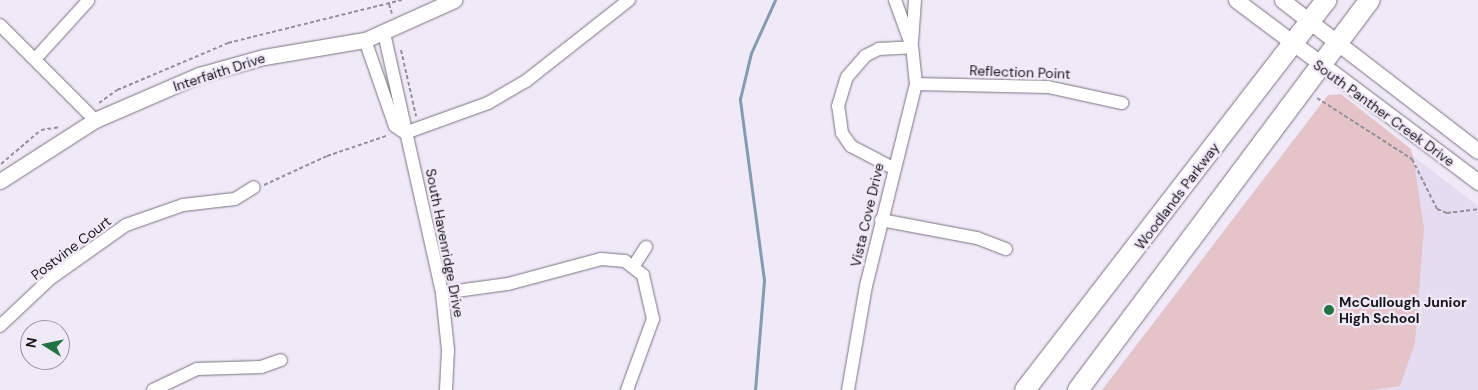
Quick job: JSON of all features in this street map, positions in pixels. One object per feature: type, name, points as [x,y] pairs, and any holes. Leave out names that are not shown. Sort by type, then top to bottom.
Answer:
[{"type":"main road","name":"Woodlands Parkway","points":[[1025,390],[1326,0]]},
{"type":"main road","points":[[1078,390],[1370,0]]},
{"type":"street","name":"Interfaith Drive","points":[[0,181],[95,120],[225,67],[365,40],[389,31],[454,0]]},
{"type":"street","points":[[405,133],[488,103],[526,81],[629,0]]},
{"type":"street","name":"Vista Cove Drive","points":[[895,0],[912,47]]},
{"type":"street","name":"Vista Cove Drive","points":[[848,390],[881,220],[916,84],[912,47],[915,0]]},
{"type":"street","name":"South Panther Creek Drive","points":[[1236,0],[1320,66],[1478,182]]},
{"type":"street","name":"South Panther Creek Drive","points":[[1282,0],[1337,45],[1478,151]]},
{"type":"street","points":[[36,57],[88,2]]},
{"type":"street","points":[[0,25],[36,57],[95,120]]},
{"type":"street","name":"South Havenridge Drive","points":[[389,31],[405,133],[442,293],[448,350],[446,390]]},
{"type":"street","name":"South Havenridge Drive","points":[[365,40],[395,126],[405,133]]},
{"type":"street","points":[[893,168],[851,146],[842,133],[838,106],[847,77],[866,56],[880,49],[912,47]]},
{"type":"street","name":"Reflection Point","points":[[916,84],[1048,86],[1078,90],[1122,103]]},
{"type":"street","name":"Postvine Court","points":[[0,326],[51,278],[126,225],[183,205],[235,199],[254,187]]},
{"type":"street","points":[[881,220],[977,238],[1006,249]]},
{"type":"street","points":[[633,267],[646,247]]},
{"type":"street","points":[[442,293],[515,282],[601,259],[625,261],[643,275],[648,288],[653,320],[627,390]]},
{"type":"street","points":[[153,390],[197,370],[261,367],[281,360]]},
{"type":"path","points":[[254,187],[279,181],[327,156],[405,133],[417,119],[415,104],[389,31],[390,4]]},
{"type":"path","points":[[1306,85],[1322,102],[1412,159],[1437,209],[1447,214],[1478,209]]},
{"type":"shaded area","name":"McCullough Junior High School","points":[[1341,94],[1411,149],[1413,156],[1424,228],[1415,343],[1400,386],[1371,390],[1102,390],[1328,95]]},
{"type":"shaded area","name":"McCullough Junior High School","points":[[1413,156],[1478,206],[1478,390],[1118,390],[1358,229]]},
{"type":"waterway","points":[[755,390],[764,280],[740,99],[751,53],[775,0]]},
{"type":"place","name":"McCullough Junior High School","points":[[1329,310]]}]
